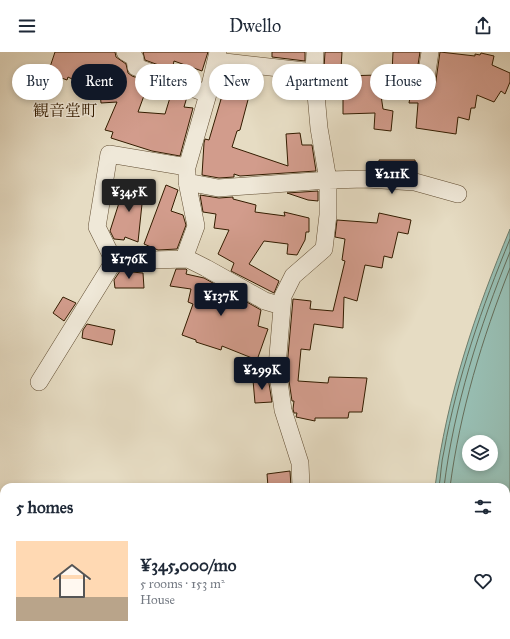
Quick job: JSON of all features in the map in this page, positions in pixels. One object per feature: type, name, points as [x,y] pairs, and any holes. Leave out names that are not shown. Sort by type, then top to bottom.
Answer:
[{"type":"street","points":[[125,52],[134,58],[136,67],[208,94]]},
{"type":"street","points":[[314,64],[315,52]]},
{"type":"street","points":[[428,64],[430,52]]},
{"type":"street","points":[[188,259],[186,253],[196,226],[187,174],[217,56],[272,65]]},
{"type":"street","points":[[301,483],[300,463],[283,410],[277,367],[283,296],[293,276],[324,249],[328,215],[328,180],[319,128],[316,100]]},
{"type":"street","points":[[114,260],[97,227],[109,154],[187,174],[218,188],[328,180],[366,179],[415,182],[458,194]]},
{"type":"street","points":[[114,260],[188,259],[265,301],[282,306]]},
{"type":"street","points":[[39,382],[114,260]]},
{"type":"water","points":[[510,229],[510,483],[436,483],[447,420],[474,323]]},
{"type":"building","points":[[55,52],[115,52],[116,57],[126,64],[71,64],[71,78],[68,77],[67,80],[63,79],[63,64],[51,64]]},
{"type":"building","points":[[143,52],[208,52],[202,71],[201,64],[182,64],[174,61],[173,64],[156,64],[145,60]]},
{"type":"building","points":[[272,52],[305,52],[305,61],[272,57]]},
{"type":"building","points":[[325,52],[342,52],[341,64],[324,64]]},
{"type":"building","points":[[393,52],[420,52],[418,64],[392,64]]},
{"type":"building","points":[[440,52],[475,56],[475,54],[480,55],[481,53],[494,56],[492,65],[510,73],[510,82],[505,94],[501,91],[494,102],[477,95],[475,108],[471,108],[469,120],[458,117],[456,134],[416,128],[418,103],[409,103],[410,100],[436,100],[436,80]]},
{"type":"building","points":[[127,68],[128,73],[135,77],[135,100],[142,100],[138,112],[165,114],[169,100],[186,100],[184,107],[193,108],[180,156],[152,151],[111,138],[113,132],[105,130],[117,102],[101,103],[101,100],[127,100]]},
{"type":"building","points":[[362,75],[370,75],[370,100],[382,100],[383,109],[393,111],[391,131],[374,129],[375,113],[343,114],[343,100],[362,100]]},
{"type":"building","points":[[221,100],[248,100],[240,130],[237,131],[232,147],[288,166],[286,134],[300,133],[302,145],[312,145],[316,171],[240,176],[234,174],[234,177],[219,178],[202,175],[204,143],[205,139],[209,140]]},
{"type":"building","points":[[379,160],[415,160],[416,170],[379,170]]},
{"type":"building","points":[[126,181],[144,185],[138,242],[125,237],[124,240],[114,239],[110,231]]},
{"type":"building","points":[[166,185],[178,190],[171,211],[183,215],[186,225],[177,249],[158,250],[144,244]]},
{"type":"building","points":[[318,191],[318,201],[308,200],[287,193]]},
{"type":"building","points":[[200,195],[219,198],[233,197],[233,199],[256,205],[255,212],[285,216],[284,212],[309,218],[309,232],[306,232],[305,240],[297,255],[287,254],[288,244],[264,241],[249,264],[279,281],[274,293],[231,271],[234,263],[218,254],[229,230],[214,228],[216,214],[203,212]]},
{"type":"building","points":[[379,213],[411,220],[408,234],[398,232],[392,258],[384,256],[382,268],[365,265],[357,301],[344,297],[343,328],[314,324],[310,350],[301,349],[298,381],[328,383],[329,377],[367,378],[362,412],[349,412],[348,418],[315,418],[315,421],[296,417],[297,413],[294,413],[293,409],[294,401],[292,401],[287,367],[293,299],[311,301],[310,309],[333,311],[345,261],[342,260],[345,239],[335,237],[337,220],[377,223]]},
{"type":"building","points":[[176,269],[186,269],[186,274],[204,278],[261,310],[258,326],[268,329],[257,360],[222,346],[221,350],[196,342],[196,340],[182,335],[193,304],[188,302],[191,289],[170,286]]},
{"type":"building","points":[[120,271],[143,273],[144,288],[115,288],[114,280]]},
{"type":"building","points":[[63,297],[76,303],[64,321],[53,313]]},
{"type":"building","points":[[87,324],[115,330],[112,345],[82,338],[83,330]]},
{"type":"building","points":[[268,377],[272,402],[255,403],[253,380]]},
{"type":"building","points":[[290,471],[291,483],[268,483],[267,474]]},
{"type":"district","name":"観音堂町","points":[[65,110]]}]
